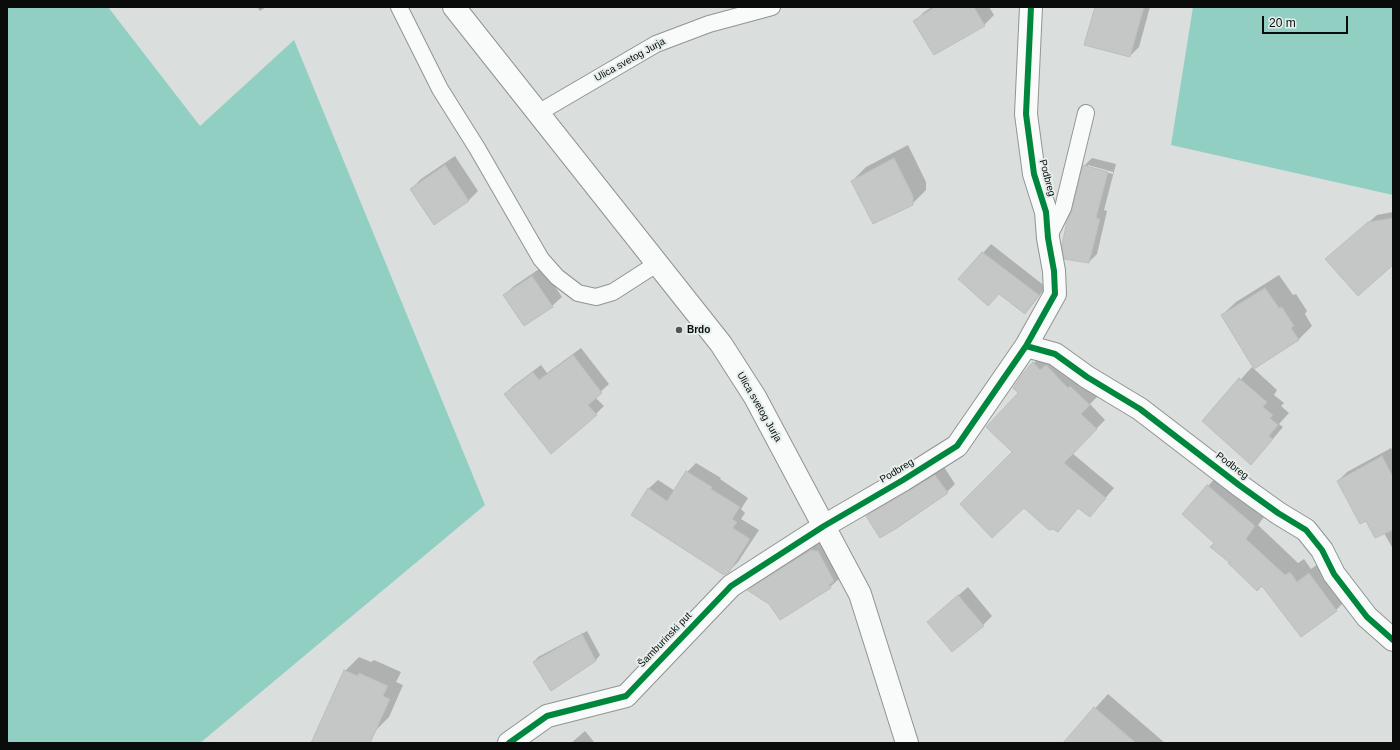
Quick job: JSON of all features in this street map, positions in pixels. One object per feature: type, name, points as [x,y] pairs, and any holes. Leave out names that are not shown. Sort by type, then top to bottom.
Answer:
[{"type":"street","name":"Ulica svetog Jurja","points":[[454,7],[721,344],[755,397],[860,594],[907,743]]},
{"type":"street","name":"Podbreg","points":[[824,526],[903,480],[957,446],[1026,346],[1055,294],[1054,271],[1048,238],[1046,212],[1034,174],[1026,114],[1031,7]]},
{"type":"street","name":"Podbreg","points":[[1026,346],[1055,354],[1087,377],[1140,409],[1278,513],[1306,530],[1322,550],[1334,574],[1367,617],[1393,640]]},
{"type":"street","name":"Šamburinski put","points":[[509,743],[547,716],[626,696],[731,586],[824,526]]},
{"type":"lane","points":[[399,7],[440,89],[477,148],[541,259],[558,277],[578,293],[596,297],[613,292],[658,263]]},
{"type":"lane","name":"Ulica svetog Jurja","points":[[538,113],[656,44],[709,24],[772,7]]},
{"type":"lane","points":[[1048,238],[1063,208],[1086,113]]},
{"type":"green space","points":[[7,7],[108,7],[200,126],[294,40],[485,505],[200,743],[7,743]]},
{"type":"green space","points":[[1193,7],[1393,7],[1393,195],[1171,145]]},
{"type":"building","points":[[935,7],[974,7],[985,26],[934,55],[913,21]]},
{"type":"building","points":[[1095,7],[1144,7],[1130,57],[1084,45]]},
{"type":"building","points":[[894,158],[913,196],[913,205],[873,224],[851,181]]},
{"type":"building","points":[[445,165],[469,201],[434,225],[410,189]]},
{"type":"building","points":[[1083,165],[1108,172],[1096,218],[1100,219],[1089,263],[1064,259],[1062,245],[1067,221],[1072,210]]},
{"type":"building","points":[[1393,218],[1393,265],[1358,296],[1325,259],[1368,222]]},
{"type":"building","points":[[982,252],[1039,295],[1025,314],[999,294],[988,306],[958,279]]},
{"type":"building","points":[[532,276],[553,307],[524,326],[503,295]]},
{"type":"building","points":[[1265,288],[1279,308],[1282,307],[1294,326],[1291,328],[1299,340],[1254,369],[1221,315]]},
{"type":"building","points":[[573,355],[602,393],[588,405],[597,415],[551,454],[504,394],[533,372],[539,380]]},
{"type":"building","points":[[1033,362],[1040,370],[1046,365],[1068,388],[1070,386],[1090,405],[1081,414],[1097,429],[1064,463],[1106,498],[1090,517],[1078,508],[1058,532],[1053,529],[1049,530],[1024,508],[992,538],[960,504],[1012,452],[986,427],[1018,393],[1013,388],[1023,373]]},
{"type":"building","points":[[1239,378],[1267,402],[1263,407],[1273,415],[1270,418],[1278,425],[1269,436],[1273,439],[1251,465],[1202,421]]},
{"type":"building","points":[[1382,456],[1393,477],[1393,530],[1375,538],[1366,521],[1360,524],[1337,481]]},
{"type":"building","points":[[686,471],[740,507],[732,519],[737,522],[733,528],[750,539],[729,572],[724,575],[631,515],[648,488],[667,501]]},
{"type":"building","points":[[935,475],[948,493],[880,538],[866,516]]},
{"type":"building","points":[[1207,485],[1255,526],[1246,539],[1285,575],[1290,572],[1297,582],[1309,573],[1337,611],[1301,637],[1262,586],[1257,591],[1228,563],[1229,562],[1210,547],[1214,543],[1182,514]]},
{"type":"building","points":[[811,550],[818,551],[834,581],[829,585],[831,588],[780,620],[769,604],[747,590]]},
{"type":"building","points":[[958,595],[984,626],[952,652],[927,622]]},
{"type":"building","points":[[582,634],[596,661],[551,691],[533,662]]},
{"type":"building","points":[[344,670],[358,676],[359,673],[388,686],[383,696],[390,699],[370,743],[311,743]]},
{"type":"building","points":[[1094,707],[1136,743],[1063,743]]},
{"type":"cycle path","points":[[509,743],[547,716],[626,696],[731,586],[824,526],[903,480],[957,446],[1026,346],[1055,294],[1054,271],[1048,238],[1046,212],[1034,174],[1026,114],[1031,7]]},
{"type":"cycle path","points":[[1026,346],[1055,354],[1087,377],[1140,409],[1239,485],[1278,513],[1306,530],[1322,550],[1334,574],[1367,617],[1393,640]]},
{"type":"place","name":"Brdo","points":[[679,330]]}]
